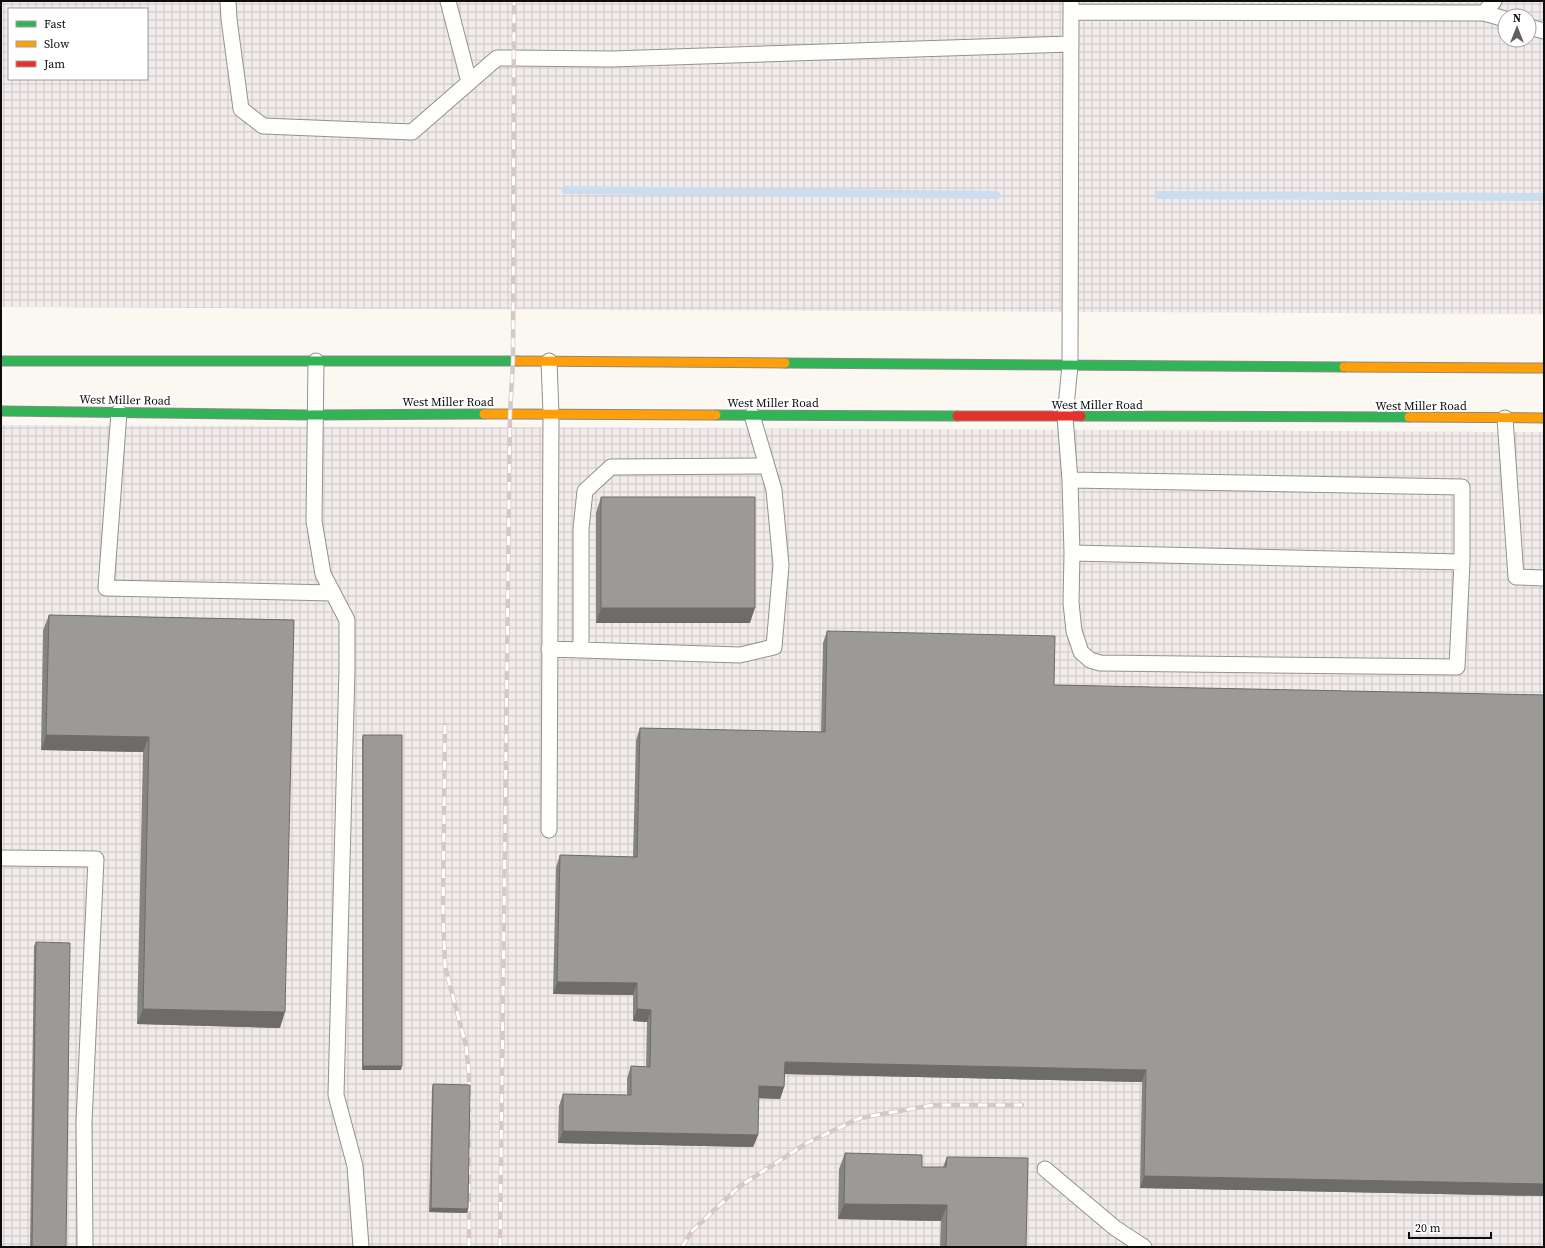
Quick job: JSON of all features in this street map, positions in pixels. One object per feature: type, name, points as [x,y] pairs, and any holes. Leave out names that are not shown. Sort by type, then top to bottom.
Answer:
[{"type":"main road","points":[[1,361],[549,361],[1070,366],[1544,368]]},
{"type":"main road","name":"West Miller Road","points":[[1,411],[316,415],[550,414],[1544,418]]},
{"type":"lane","points":[[228,1],[229,20],[241,109],[263,126],[412,132],[496,58],[612,58],[1071,44]]},
{"type":"lane","points":[[448,1],[469,82]]},
{"type":"lane","points":[[1484,13],[1494,1]]},
{"type":"lane","points":[[1070,480],[1462,487],[1462,562],[1457,668],[1100,663],[1090,660],[1081,652],[1074,631],[1071,603],[1072,554],[1070,480],[1065,417],[1070,366],[1071,7],[1269,7],[1484,13],[1497,17]]},
{"type":"lane","points":[[316,361],[314,521],[323,574],[347,620],[348,669],[336,1095],[355,1166],[361,1247]]},
{"type":"lane","points":[[549,361],[549,830]]},
{"type":"lane","points":[[119,412],[106,588],[332,593]]},
{"type":"lane","points":[[549,649],[740,655],[774,647],[781,565],[774,490],[752,415]]},
{"type":"lane","points":[[1505,418],[1516,577],[1544,578]]},
{"type":"lane","points":[[581,650],[581,529],[585,491],[611,467],[767,466]]},
{"type":"lane","points":[[1072,554],[1462,562]]},
{"type":"lane","points":[[1,858],[96,859],[84,1122],[86,1247]]},
{"type":"lane","points":[[1045,1169],[1115,1228],[1144,1247]]},
{"type":"shaded area","points":[[1,1],[1544,1],[1544,314],[1,307]]},
{"type":"shaded area","points":[[1,425],[1544,432],[1544,1247],[1,1247]]},
{"type":"building","points":[[601,497],[755,497],[755,608],[601,608]]},
{"type":"building","points":[[49,615],[294,620],[285,1012],[143,1009],[149,737],[46,735]]},
{"type":"building","points":[[827,631],[1055,636],[1054,685],[1544,695],[1544,1184],[1144,1176],[1146,1070],[785,1062],[784,1087],[759,1086],[758,1135],[563,1131],[563,1094],[631,1095],[631,1066],[650,1067],[651,1010],[637,1009],[637,983],[557,982],[560,855],[637,857],[640,728],[825,732]]},
{"type":"building","points":[[363,735],[402,735],[402,1066],[363,1066]]},
{"type":"building","points":[[36,942],[70,943],[66,1247],[32,1247]]},
{"type":"building","points":[[433,1084],[470,1085],[468,1209],[431,1208]]},
{"type":"building","points":[[845,1153],[922,1155],[922,1167],[946,1167],[947,1157],[1028,1158],[1026,1247],[946,1247],[947,1205],[844,1204]]},
{"type":"waterway","points":[[566,190],[996,195]]},
{"type":"waterway","points":[[1159,195],[1544,197]]},
{"type":"railway","points":[[500,1247],[510,414],[513,361],[514,1]]},
{"type":"railway","points":[[445,725],[443,911],[445,966],[466,1046],[469,1073],[469,1095]]},
{"type":"railway","points":[[682,1247],[692,1231],[740,1186],[807,1143],[860,1118],[933,1105],[1022,1105]]},
{"type":"railway","points":[[469,1109],[469,1247]]},
{"type":"traffic: fast","points":[[1,361],[517,361]]},
{"type":"traffic: fast","points":[[785,363],[1344,367]]},
{"type":"traffic: fast","points":[[1,411],[309,415],[484,414]]},
{"type":"traffic: fast","points":[[716,415],[957,416]]},
{"type":"traffic: fast","points":[[1081,416],[1409,417]]},
{"type":"traffic: slow","points":[[517,361],[785,363]]},
{"type":"traffic: slow","points":[[1344,367],[1544,368]]},
{"type":"traffic: slow","points":[[484,414],[716,415]]},
{"type":"traffic: slow","points":[[1409,417],[1544,418]]},
{"type":"traffic: jam","points":[[957,416],[1081,416]]}]
